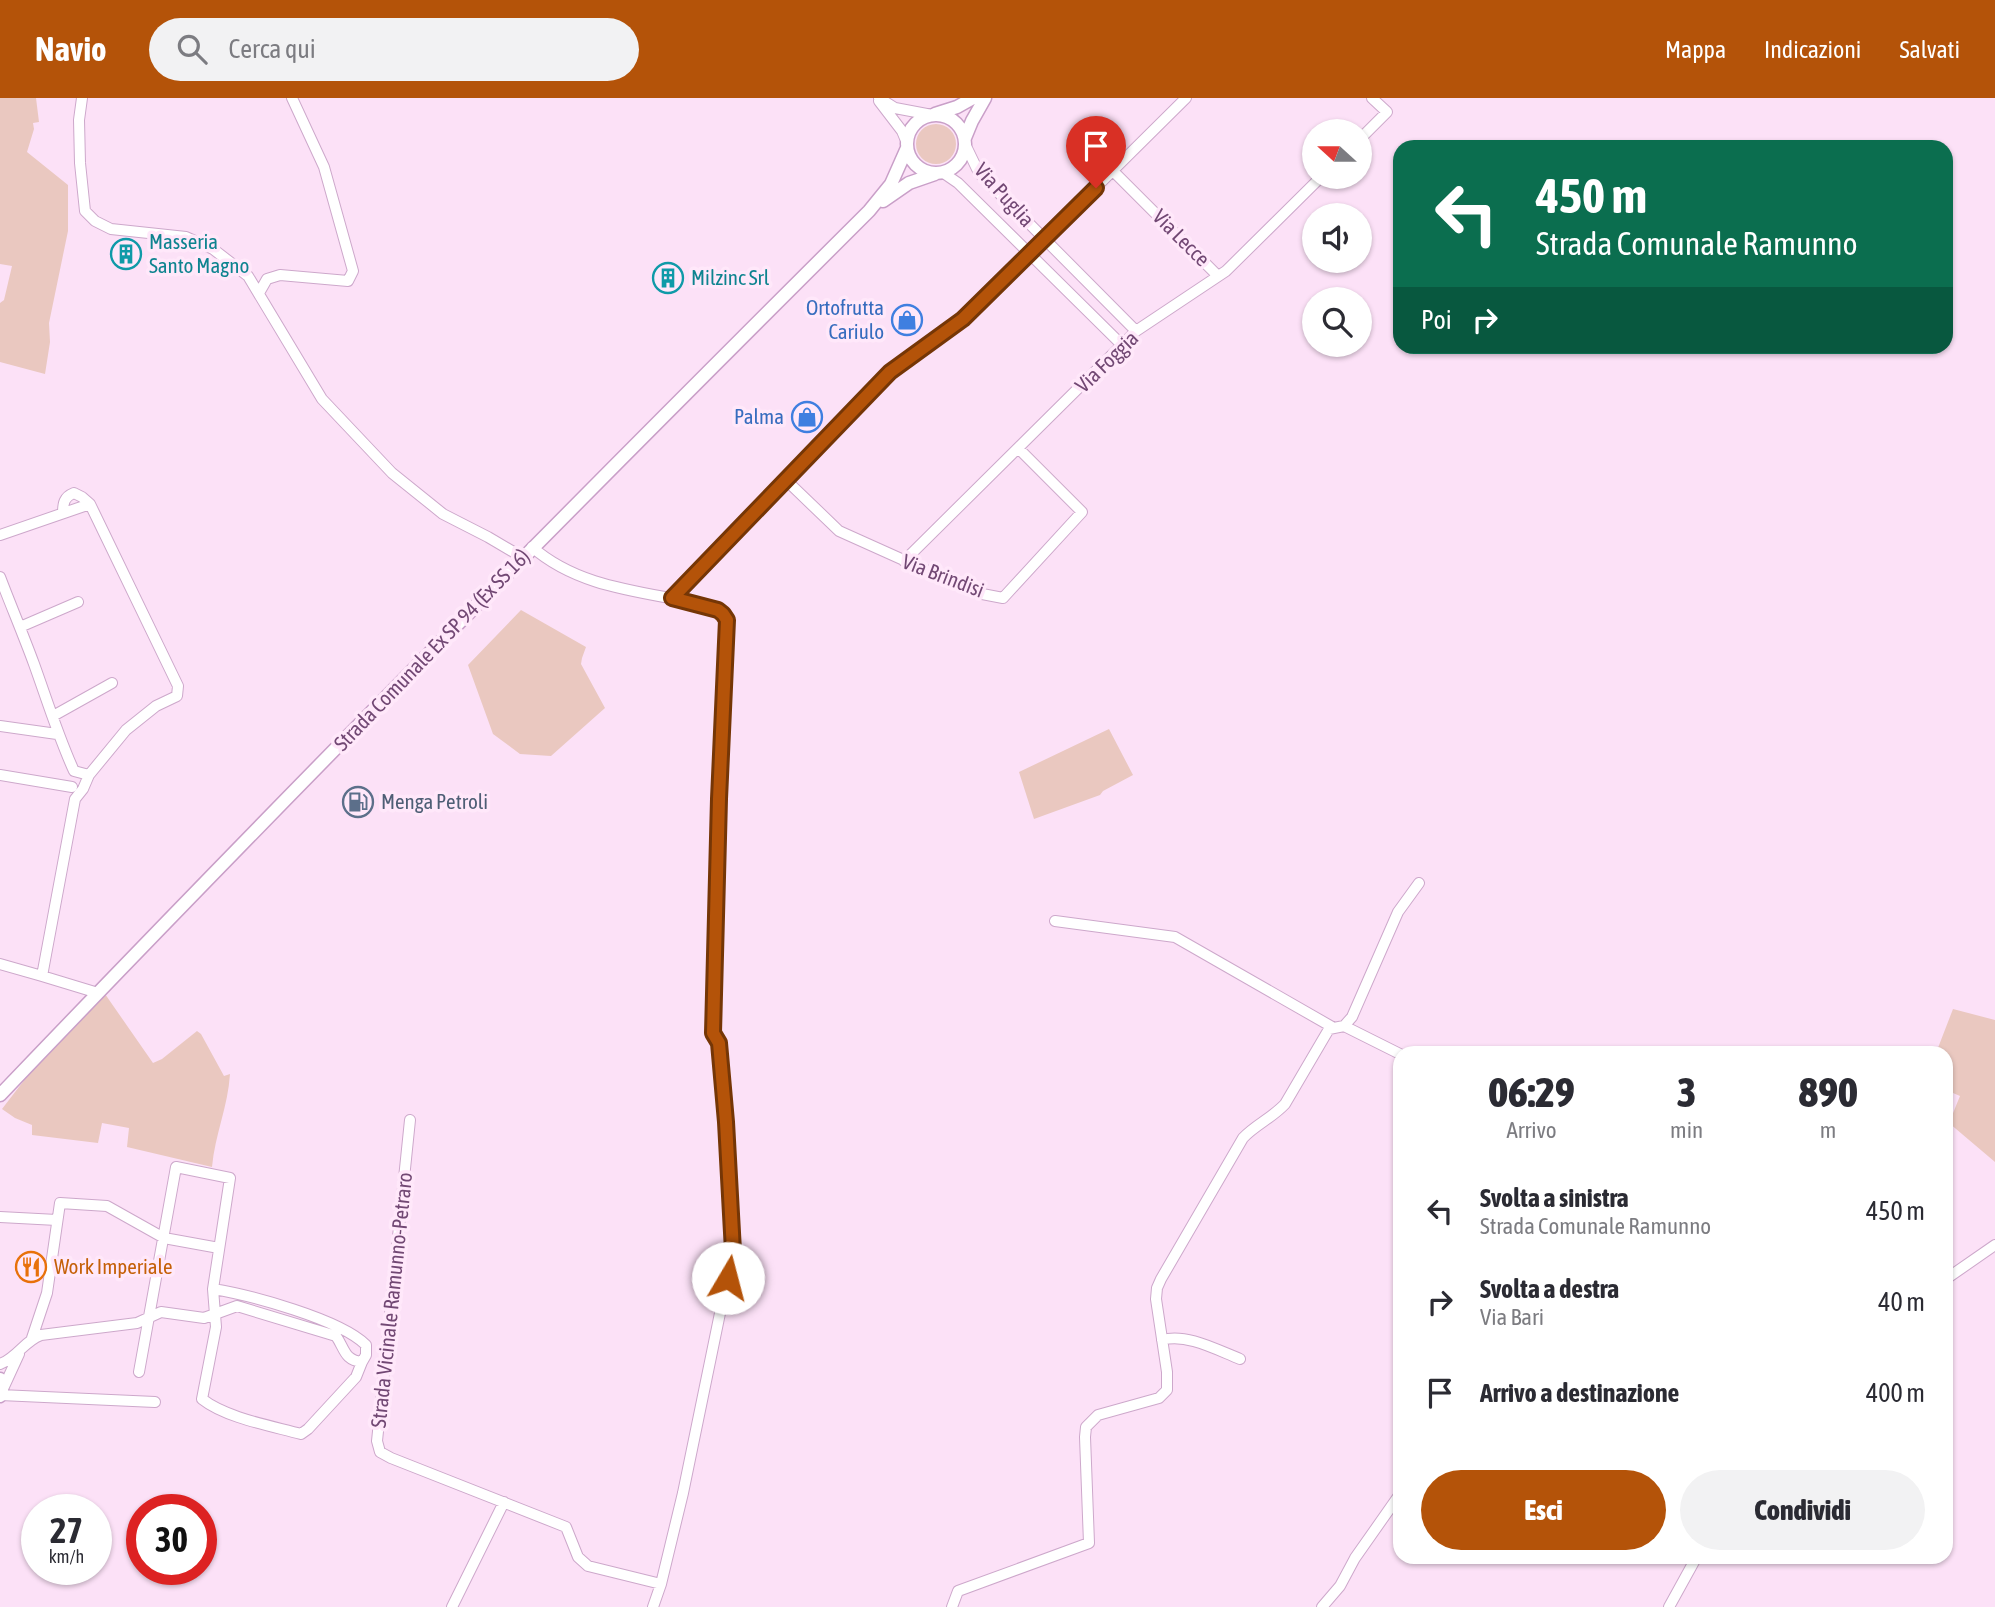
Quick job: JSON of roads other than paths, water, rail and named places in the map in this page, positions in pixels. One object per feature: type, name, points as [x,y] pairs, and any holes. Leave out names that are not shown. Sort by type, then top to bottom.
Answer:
[{"type":"main road","points":[[973,98],[957,107],[922,118],[915,124],[909,133],[907,145],[915,163],[922,169],[940,172],[951,169],[958,162],[972,121],[985,98]]},
{"type":"main road","points":[[933,115],[950,118],[957,123],[965,141]]},
{"type":"main road","name":"Strada Comunale Ex SP 94 (Ex SS 16)","points":[[0,1094],[522,557],[869,211],[891,184],[907,145]]},
{"type":"main road","name":"Strada Comunale Ex SP 94 (Ex SS 16)","points":[[869,211],[909,183],[940,172]]},
{"type":"street","points":[[82,98],[79,120],[85,211],[95,221],[111,229],[187,237],[213,248],[248,276],[322,399],[392,473],[443,514],[522,557]]},
{"type":"street","points":[[259,293],[267,279],[280,275],[348,281],[353,271],[324,167],[292,98]]},
{"type":"street","points":[[878,98],[895,108],[933,115]]},
{"type":"street","points":[[878,98],[902,131],[907,145]]},
{"type":"street","points":[[672,598],[890,372],[963,319],[1186,98]]},
{"type":"street","points":[[1372,98],[1387,112],[1372,127]]},
{"type":"street","name":"Via Puglia","points":[[965,141],[979,173],[1136,331]]},
{"type":"street","name":"Via Lecce","points":[[1113,171],[1218,276]]},
{"type":"street","name":"Via Puglia","points":[[940,172],[958,183],[1122,345]]},
{"type":"street","name":"Via Foggia","points":[[904,561],[1136,331],[1226,271],[1309,189]]},
{"type":"street","name":"Via Brindisi","points":[[786,480],[839,531],[977,593],[1003,598],[1082,512],[1018,448]]},
{"type":"street","points":[[0,535],[90,504],[178,686],[177,696],[156,706],[126,730],[89,775],[75,799]]},
{"type":"street","points":[[532,547],[547,560],[584,578],[718,610],[727,620],[713,1033],[719,1043],[733,1251],[683,1493],[653,1607]]},
{"type":"street","points":[[1,583],[20,627],[53,716],[57,734],[74,771],[72,787],[75,799],[42,976]]},
{"type":"street","points":[[20,627],[78,603]]},
{"type":"street","points":[[53,716],[112,683]]},
{"type":"street","points":[[0,726],[57,734]]},
{"type":"street","points":[[74,771],[89,775]]},
{"type":"street","points":[[0,775],[72,787]]},
{"type":"street","points":[[952,1607],[958,1591],[1089,1543],[1084,1437],[1086,1427],[1098,1415],[1159,1398],[1167,1390],[1167,1372],[1156,1299],[1161,1279],[1243,1138],[1254,1126],[1275,1115],[1285,1104],[1329,1029],[1339,1027],[1352,1017],[1398,912],[1419,883]]},
{"type":"street","points":[[1055,922],[1175,937],[1339,1027],[1393,1051]]},
{"type":"street","points":[[0,964],[97,993]]},
{"type":"street","name":"Strada Vicinale Ramunno-Petraro","points":[[410,1120],[377,1441],[380,1452],[566,1527],[578,1557],[588,1566],[661,1584]]},
{"type":"street","points":[[139,1371],[176,1167],[230,1178],[213,1289],[216,1327],[202,1399],[209,1405],[247,1419],[301,1434],[356,1377],[366,1355],[366,1345],[360,1339],[315,1318],[249,1297],[213,1289]]},
{"type":"street","points":[[0,1364],[12,1359],[32,1338],[47,1293],[60,1203],[107,1206],[164,1238],[219,1248]]},
{"type":"street","points":[[0,1217],[57,1220]]},
{"type":"street","points":[[1953,1274],[1995,1245]]},
{"type":"street","points":[[32,1338],[136,1323],[162,1312],[204,1318],[237,1306],[336,1336],[346,1356],[362,1362]]},
{"type":"street","points":[[1162,1340],[1172,1337],[1185,1339],[1240,1359]]},
{"type":"street","points":[[22,1347],[1,1390],[155,1402]]},
{"type":"street","points":[[452,1607],[504,1502]]},
{"type":"street","points":[[1322,1607],[1340,1586],[1362,1548],[1393,1504]]},
{"type":"street","points":[[1669,1607],[1693,1564]]},
{"type":"place","name":"Masseria Santo Magno","points":[[126,254]]},
{"type":"place","name":"Milzinc Srl","points":[[668,278]]},
{"type":"place","name":"Ortofrutta Cariulo","points":[[907,320]]},
{"type":"place","name":"Palma","points":[[807,417]]},
{"type":"place","name":"Menga Petroli","points":[[358,802]]},
{"type":"place","name":"Work Imperiale","points":[[31,1267]]}]
